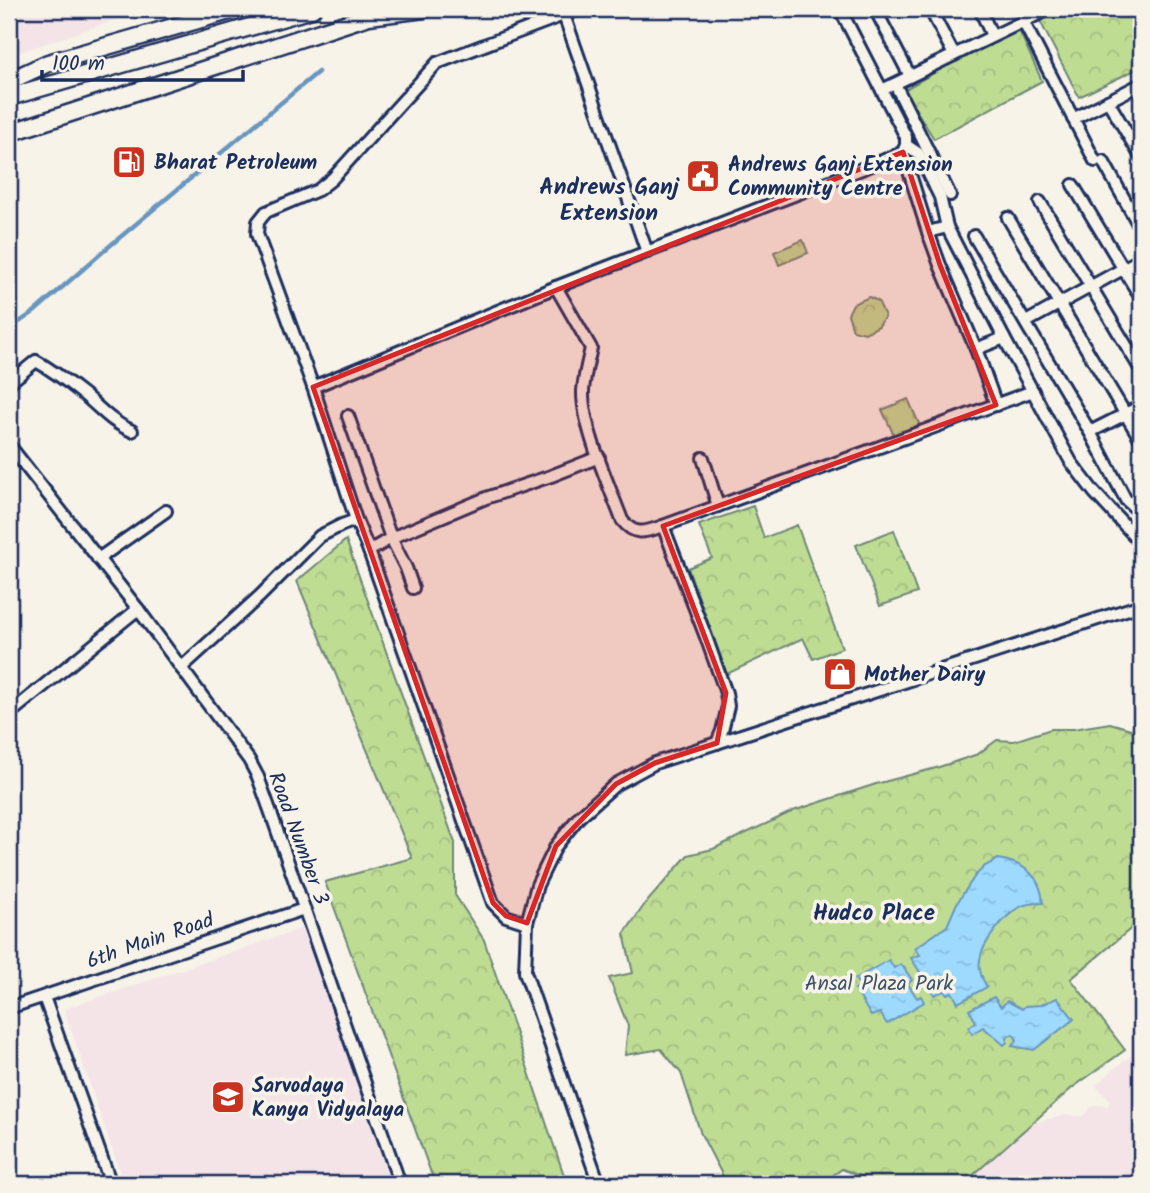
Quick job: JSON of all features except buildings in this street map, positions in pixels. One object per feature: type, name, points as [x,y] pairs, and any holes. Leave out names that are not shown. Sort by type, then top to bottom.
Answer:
[{"type":"main road","points":[[9,81],[48,63],[236,9]]},
{"type":"main road","points":[[9,97],[312,9]]},
{"type":"main road","points":[[9,133],[369,16],[424,9]]},
{"type":"street","points":[[527,923],[506,916],[493,903],[257,234],[258,222],[266,212],[318,190],[332,179],[437,63],[579,9]]},
{"type":"street","points":[[840,9],[906,137],[904,149],[928,232],[996,405]]},
{"type":"street","points":[[875,9],[910,76]]},
{"type":"street","points":[[930,9],[954,55]]},
{"type":"street","points":[[980,9],[992,36]]},
{"type":"street","points":[[882,90],[992,36],[1028,15],[1049,9]]},
{"type":"street","points":[[564,15],[647,252]]},
{"type":"street","points":[[1028,15],[1073,119],[1141,229]]},
{"type":"street","points":[[895,84],[950,195]]},
{"type":"street","points":[[1073,119],[1141,84]]},
{"type":"street","points":[[1108,101],[1141,157]]},
{"type":"street","points":[[313,387],[904,149],[918,153],[922,160],[940,197],[947,227],[1071,462],[1094,492],[1141,543]]},
{"type":"street","points":[[1073,185],[1141,298]]},
{"type":"street","points":[[1040,202],[1141,370]]},
{"type":"street","points":[[1008,218],[1141,440]]},
{"type":"street","points":[[928,232],[947,227]]},
{"type":"street","points":[[974,236],[1090,432],[1126,500],[1141,513]]},
{"type":"street","points":[[1026,323],[1141,259]]},
{"type":"street","points":[[556,287],[591,348],[583,389],[584,409],[622,520],[629,529],[638,532],[663,526],[1033,391]]},
{"type":"street","points":[[976,349],[1004,338]]},
{"type":"street","points":[[9,383],[36,361],[82,393],[113,421],[132,431]]},
{"type":"street","points":[[1090,432],[1141,406]]},
{"type":"street","points":[[348,416],[391,538],[413,588]]},
{"type":"street","name":"Road Number 3","points":[[9,445],[138,608],[249,760],[258,777],[400,1184]]},
{"type":"street","points":[[369,551],[391,538],[486,498],[599,457]]},
{"type":"street","points":[[704,458],[718,506]]},
{"type":"street","points":[[98,559],[166,511]]},
{"type":"street","points":[[181,668],[260,596],[320,536],[356,520]]},
{"type":"street","points":[[663,526],[726,693],[728,705],[717,743]]},
{"type":"street","points":[[599,1184],[526,972],[527,923],[537,886],[556,846],[579,817],[616,784],[654,763],[1141,605]]},
{"type":"street","points":[[9,714],[138,608]]},
{"type":"street","name":"6th Main Road","points":[[9,1008],[304,909]]},
{"type":"street","points":[[44,997],[111,1184]]},
{"type":"highlighted area","points":[[903,152],[940,265],[996,405],[663,526],[726,693],[717,743],[655,763],[616,784],[556,846],[527,923],[506,916],[493,903],[313,387]]},
{"type":"shaded area","points":[[9,9],[147,9],[9,56]]},
{"type":"shaded area","name":"Sarvodaya Kanya Vidyalaya","points":[[304,928],[391,1184],[124,1184],[64,1009]]},
{"type":"shaded area","points":[[1141,1047],[1141,1184],[947,1184],[1012,1128],[1066,1115],[1084,1116],[1091,1107],[1108,1106],[1109,1100],[1095,1085]]},
{"type":"green space","points":[[1066,9],[1138,9],[1141,15],[1141,67],[1079,97],[1040,21]]},
{"type":"green space","points":[[1017,26],[1042,81],[934,139],[904,90]]},
{"type":"green space","points":[[803,240],[808,253],[779,265],[774,252]]},
{"type":"green space","points":[[869,297],[878,301],[885,316],[879,326],[865,333],[853,330],[848,314],[853,304]]},
{"type":"green space","points":[[908,399],[920,426],[894,435],[882,410]]},
{"type":"green space","points":[[753,506],[764,538],[797,525],[842,648],[813,659],[803,638],[727,674],[688,568],[712,558],[699,525]]},
{"type":"green space","points":[[894,530],[917,593],[880,606],[856,545]]},
{"type":"green space","points":[[346,540],[455,843],[455,895],[484,940],[567,1184],[435,1184],[325,882],[412,858],[297,581]]},
{"type":"green space","name":"Ansal Plaza Park","points":[[1110,723],[1141,732],[1141,920],[1071,979],[1125,1050],[1072,1088],[963,1184],[876,1184],[842,1169],[821,1184],[727,1184],[701,1134],[681,1073],[661,1049],[625,1055],[628,1026],[609,978],[633,973],[624,934],[645,904],[688,855],[713,849],[793,811],[978,754],[997,740],[1014,741],[1051,729],[1073,729]]},
{"type":"water","points":[[998,859],[1016,864],[1030,872],[1039,885],[1043,903],[1020,907],[1001,923],[990,938],[980,964],[987,987],[958,1003],[952,992],[947,994],[944,991],[934,995],[925,974],[922,975],[911,958],[920,955],[915,948],[947,926],[957,903],[975,876]]},
{"type":"water","points":[[889,960],[894,968],[901,964],[912,980],[908,984],[917,998],[921,996],[924,1002],[887,1024],[880,1013],[871,1016],[855,989],[860,986],[855,979]]},
{"type":"water","points":[[994,997],[1001,1007],[1007,1001],[1022,1009],[1057,998],[1074,1019],[1034,1050],[1012,1046],[1017,1040],[1013,1034],[1007,1037],[1004,1045],[983,1027],[972,1034],[969,1027],[976,1022],[969,1010]]},
{"type":"waterway","points":[[9,329],[34,312],[318,72]]},
{"type":"place","name":"Bharat Petroleum","points":[[129,162]]},
{"type":"place","name":"Andrews Ganj Extension Community Centre","points":[[703,176]]},
{"type":"place","name":"Mother Dairy","points":[[840,674]]},
{"type":"place","name":"Sarvodaya Kanya Vidyalaya","points":[[228,1097]]},
{"type":"district","name":"Andrews Ganj Extension","points":[[609,199]]},
{"type":"district","name":"Hudco Place","points":[[874,912]]}]
